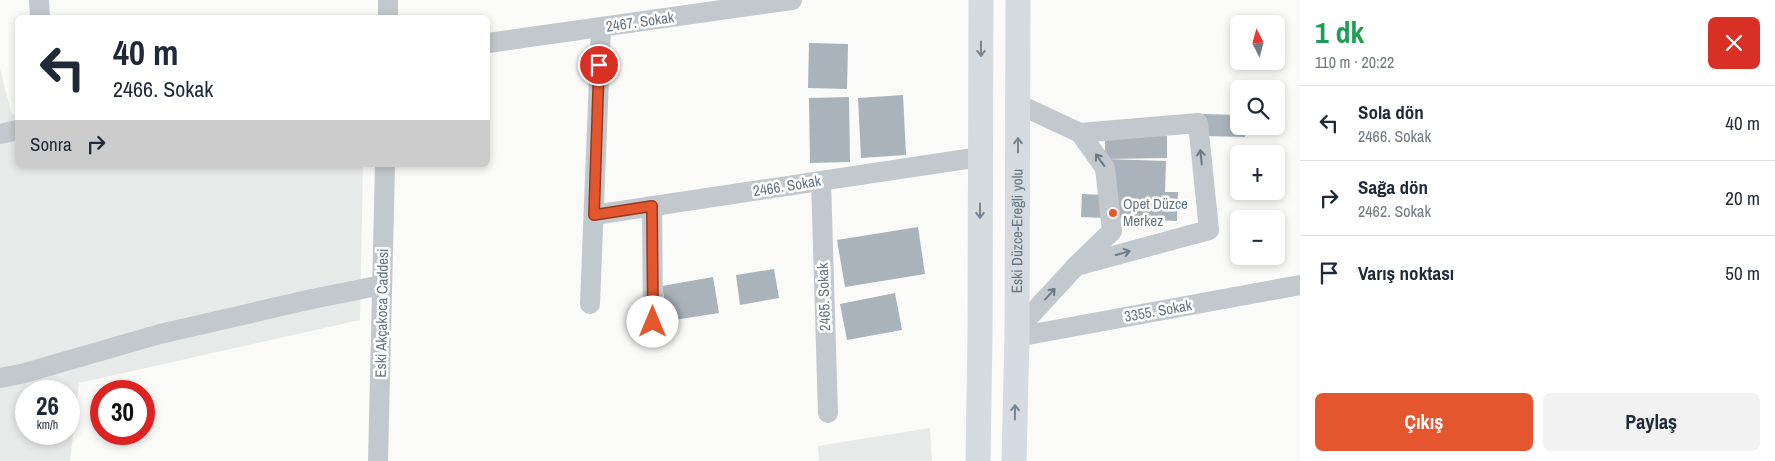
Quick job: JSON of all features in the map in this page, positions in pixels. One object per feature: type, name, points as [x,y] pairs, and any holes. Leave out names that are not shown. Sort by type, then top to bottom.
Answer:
[{"type":"main road","points":[[978,461],[981,0]]},
{"type":"main road","name":"Eski Düzce-Ereğli yolu","points":[[1014,461],[1017,334],[1018,0]]},
{"type":"street","points":[[39,0],[40,15]]},
{"type":"street","points":[[388,0],[388,15]]},
{"type":"street","name":"2467. Sokak","points":[[490,43],[792,0]]},
{"type":"street","points":[[590,304],[601,28]]},
{"type":"street","points":[[1017,334],[1076,266],[1112,231],[1106,168],[1080,133],[1018,104]]},
{"type":"street","points":[[1076,266],[1209,230],[1198,123],[1080,133]]},
{"type":"street","points":[[0,134],[15,131]]},
{"type":"street","name":"2466. Sokak","points":[[594,215],[980,157]]},
{"type":"street","name":"Eski Akçakoca Caddesi","points":[[378,461],[385,167]]},
{"type":"street","name":"2465. Sokak","points":[[821,181],[828,413]]},
{"type":"street","points":[[652,206],[653,322]]},
{"type":"street","points":[[0,378],[21,374],[160,334],[382,285]]},
{"type":"street","name":"3355. Sokak","points":[[1017,334],[1300,285]]},
{"type":"shaded area","points":[[0,69],[12,115],[15,114],[15,167],[363,167],[360,320],[80,383],[80,380],[15,380],[15,445],[72,445],[70,461],[0,461]]},
{"type":"shaded area","points":[[930,428],[932,461],[819,461],[818,446]]},
{"type":"building","points":[[809,43],[848,44],[847,89],[808,88]]},
{"type":"building","points":[[903,95],[906,155],[861,158],[858,98]]},
{"type":"building","points":[[849,97],[850,162],[810,163],[809,98]]},
{"type":"building","points":[[1203,114],[1230,115],[1230,135],[1245,135],[1245,137],[1202,136]]},
{"type":"building","points":[[1167,136],[1167,158],[1105,159],[1105,137]]},
{"type":"building","points":[[1106,159],[1166,161],[1165,192],[1178,192],[1177,221],[1081,217],[1082,194],[1105,195]]},
{"type":"building","points":[[918,227],[925,274],[845,287],[837,240]]},
{"type":"building","points":[[774,269],[779,298],[740,305],[736,275]]},
{"type":"building","points":[[713,277],[719,313],[668,321],[662,286]]},
{"type":"building","points":[[895,293],[902,330],[847,340],[840,304]]},
{"type":"place","name":"Opet Düzce Merkez","points":[[1113,213]]},
{"type":"route","points":[[599,65],[594,215],[652,206],[653,322]]}]
